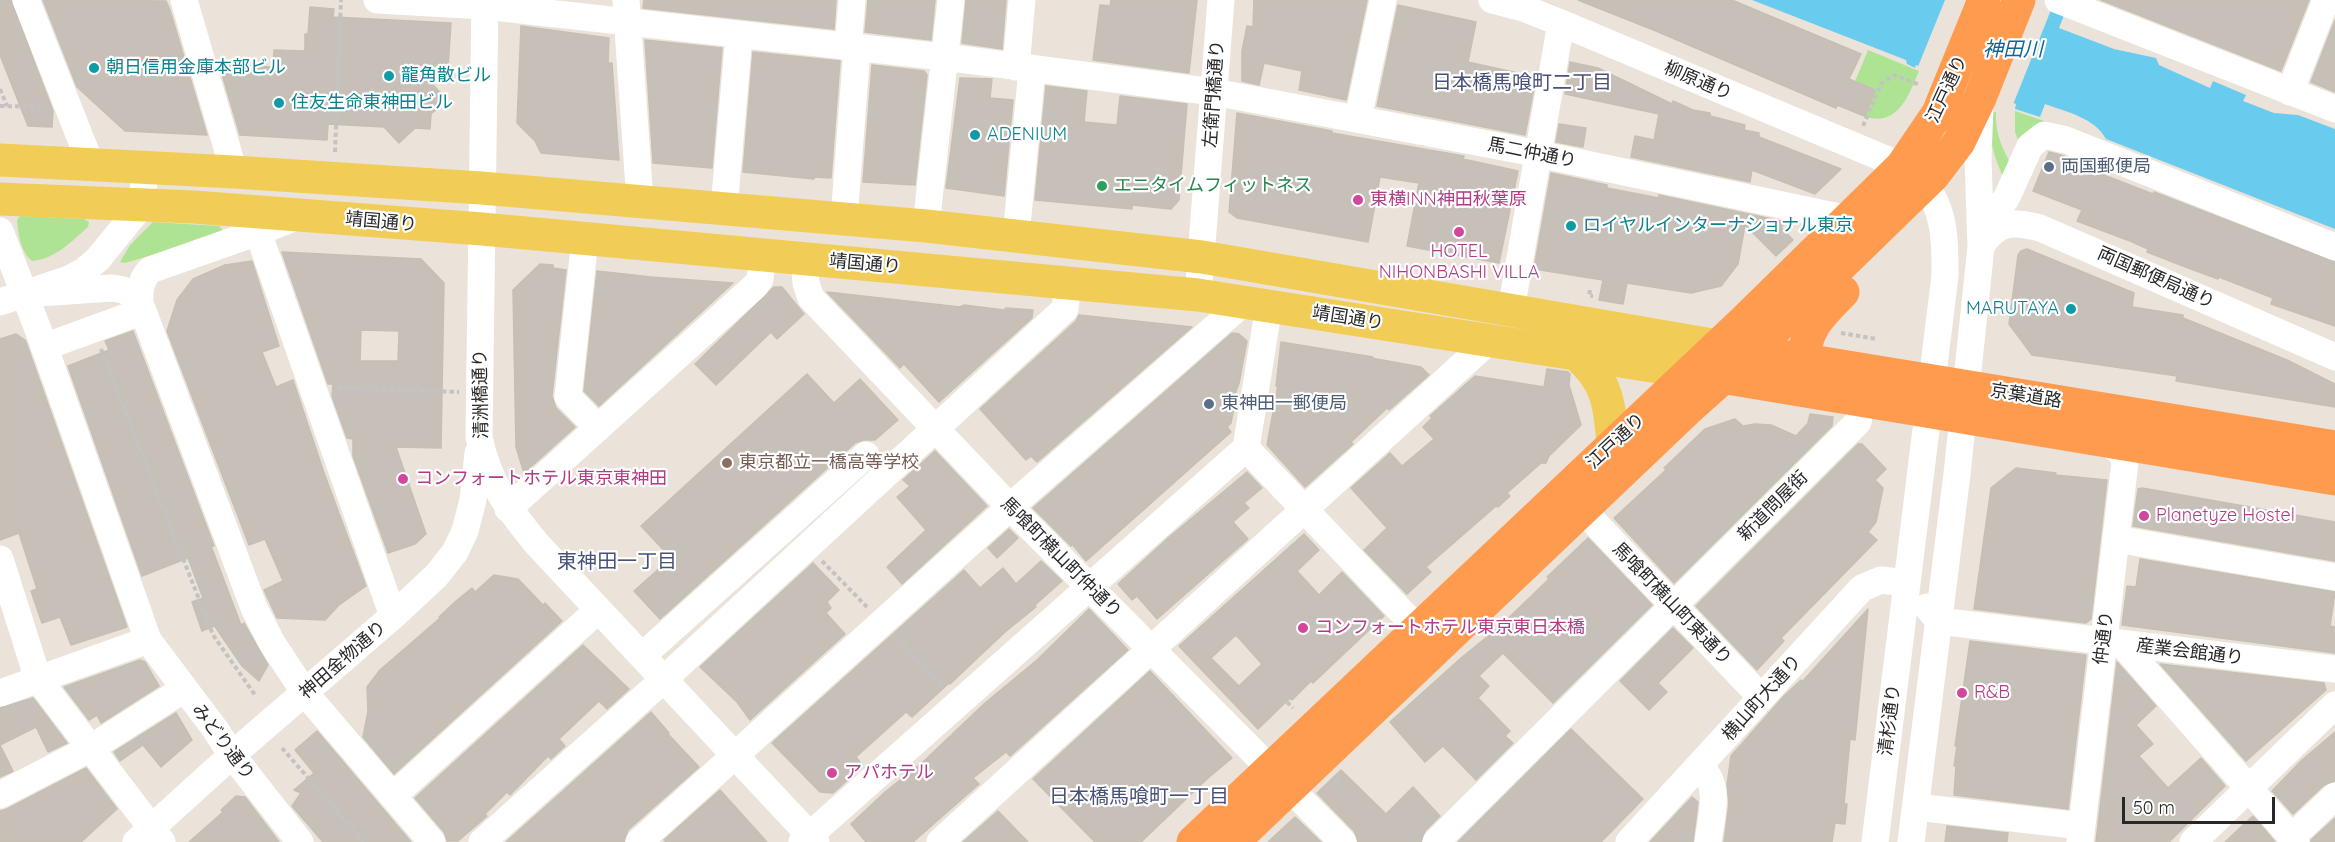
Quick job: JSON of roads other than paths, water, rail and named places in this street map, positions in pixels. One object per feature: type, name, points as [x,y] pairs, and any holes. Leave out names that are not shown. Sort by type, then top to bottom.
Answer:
[{"type":"highway","name":"江戸通り","points":[[1233,842],[1281,778],[1418,628],[1718,346],[1849,219],[1910,186],[1984,0]]},
{"type":"highway","name":"江戸通り","points":[[1193,842],[1281,778],[1581,512],[1753,351],[1910,186],[1959,142],[1980,98],[2019,0]]},
{"type":"highway","points":[[1802,359],[1807,334],[1816,321],[1866,268],[1910,186]]},
{"type":"highway","name":"京葉道路","points":[[1718,346],[1802,359],[1930,396],[1965,402],[2335,447]]},
{"type":"highway","name":"靖国通り","points":[[1690,372],[1724,378]]},
{"type":"highway","name":"京葉道路","points":[[1724,378],[1861,401],[1930,396]]},
{"type":"highway","name":"京葉道路","points":[[1965,402],[2106,442],[2335,479]]},
{"type":"main road","name":"靖国通り","points":[[0,160],[481,188],[926,226],[1202,257],[1718,346]]},
{"type":"main road","name":"靖国通り","points":[[0,199],[142,205],[482,229],[1198,295],[1491,339],[1690,372]]},
{"type":"main road","points":[[1576,354],[1591,366],[1600,379],[1611,420],[1613,444]]},
{"type":"street","points":[[26,0],[91,165]]},
{"type":"street","points":[[184,0],[234,172]]},
{"type":"street","name":"馬二仲通り","points":[[377,0],[485,3],[627,12],[739,35],[944,57],[1214,92],[1537,153],[1849,219]]},
{"type":"street","points":[[843,219],[852,48],[852,0]]},
{"type":"street","points":[[926,226],[951,0]]},
{"type":"street","points":[[1016,236],[1024,68],[1022,0]]},
{"type":"street","name":"左衛門橋通り","points":[[1198,295],[1221,0]]},
{"type":"street","points":[[1358,119],[1383,0]]},
{"type":"street","name":"柳原通り","points":[[1492,0],[1523,8],[1561,23],[1910,186]]},
{"type":"street","points":[[2058,0],[2335,109]]},
{"type":"street","points":[[2290,92],[2326,0]]},
{"type":"street","name":"清洲橋通り","points":[[485,3],[479,392],[479,437],[484,460],[508,509],[537,544],[735,756],[809,840]]},
{"type":"street","points":[[627,12],[640,202]]},
{"type":"street","points":[[1511,310],[1561,23]]},
{"type":"street","points":[[724,209],[739,35]]},
{"type":"street","name":"清杉通り","points":[[1911,842],[1965,402],[1981,240],[1978,159],[1980,98]]},
{"type":"street","points":[[1981,240],[2007,197],[2030,146],[2044,135],[2066,140],[2335,247]]},
{"type":"street","points":[[0,302],[69,279],[84,271],[98,259],[142,205],[145,168]]},
{"type":"street","name":"清杉通り","points":[[1875,842],[1945,276],[1944,234],[1938,206],[1910,186]]},
{"type":"street","points":[[141,307],[140,286],[143,277],[150,270],[299,216]]},
{"type":"street","name":"両国郵便局通り","points":[[1981,240],[1999,226],[2015,223],[2040,228],[2335,357]]},
{"type":"street","name":"みどり通り","points":[[0,231],[25,294],[148,640],[232,755],[300,842]]},
{"type":"street","points":[[258,232],[393,616]]},
{"type":"street","points":[[585,239],[568,397],[598,428]]},
{"type":"street","points":[[508,509],[755,286],[760,279],[763,255]]},
{"type":"street","name":"馬喰町横山町仲通り","points":[[804,259],[806,283],[811,298],[1089,588],[1343,842]]},
{"type":"street","points":[[482,842],[663,680],[1065,309],[1068,283]]},
{"type":"street","points":[[25,294],[122,289],[133,293],[141,307],[254,608],[272,642],[305,693],[432,842]]},
{"type":"street","points":[[809,840],[1246,448],[1256,304]]},
{"type":"street","points":[[639,842],[1010,507],[1256,304]]},
{"type":"street","points":[[44,347],[93,329],[141,307]]},
{"type":"street","points":[[940,842],[1491,339]]},
{"type":"street","name":"新道問屋街","points":[[1436,842],[1858,422],[1861,401]]},
{"type":"street","name":"神田金物通り","points":[[150,837],[232,755],[393,616],[436,575],[455,552],[465,531],[476,482],[479,437]]},
{"type":"street","name":"仲通り","points":[[2081,834],[2112,642],[2116,539],[2125,462],[2121,452],[2106,442]]},
{"type":"street","points":[[1246,448],[1418,628]]},
{"type":"street","points":[[642,656],[866,454]]},
{"type":"street","name":"馬喰町横山町東通り","points":[[1581,512],[1594,522],[1761,697]]},
{"type":"street","points":[[2116,539],[2335,577]]},
{"type":"street","points":[[0,559],[38,679],[91,748],[150,837]]},
{"type":"street","name":"横山町大通り","points":[[1629,842],[1862,588],[1881,579],[1907,584]]},
{"type":"street","points":[[1907,584],[1939,621]]},
{"type":"street","points":[[393,796],[598,610]]},
{"type":"street","name":"産業会館通り","points":[[1939,621],[2335,669]]},
{"type":"street","points":[[0,693],[148,640]]},
{"type":"street","points":[[2112,642],[2294,839],[2335,796]]},
{"type":"street","points":[[0,795],[91,748],[184,690]]},
{"type":"street","points":[[2193,842],[2335,705]]},
{"type":"street","points":[[1700,767],[1709,775],[1714,794],[1708,842]]},
{"type":"street","points":[[1916,807],[2081,834]]},
{"type":"water","name":"神田川","points":[[1752,0],[2033,0],[2065,13],[2059,28],[2114,49],[2156,58],[2159,65],[2210,88],[2213,81],[2246,95],[2243,101],[2274,113],[2298,115],[2335,129],[2335,229],[2106,139],[2095,126],[2071,113],[2045,104],[2040,117],[2015,109],[2016,104],[1916,65],[1915,68],[1907,64],[1906,60]]},
{"type":"place","name":"朝日信用金庫本部ビル","points":[[94,68]]},
{"type":"place","name":"龍角散ビル","points":[[389,76]]},
{"type":"place","name":"住友生命東神田ビル","points":[[279,103]]},
{"type":"place","name":"ADENIUM","points":[[975,135]]},
{"type":"place","name":"両国郵便局","points":[[2049,167]]},
{"type":"place","name":"エニタイムフィットネス","points":[[1102,186]]},
{"type":"place","name":"東横INN神田秋葉原","points":[[1358,200]]},
{"type":"place","name":"ロイヤルインターナショナル東京","points":[[1571,226]]},
{"type":"place","name":"HOTEL NIHONBASHI VILLA","points":[[1459,232]]},
{"type":"place","name":"MARUTAYA","points":[[2071,309]]},
{"type":"place","name":"東神田一郵便局","points":[[1209,404]]},
{"type":"place","name":"東京都立一橋高等学校","points":[[727,463]]},
{"type":"place","name":"コンフォートホテル東京東神田","points":[[403,479]]},
{"type":"place","name":"Planetyze Hostel","points":[[2144,516]]},
{"type":"place","name":"コンフォートホテル東京東日本橋","points":[[1303,628]]},
{"type":"place","name":"R&B","points":[[1962,693]]},
{"type":"place","name":"アパホテル","points":[[832,773]]},
{"type":"district","name":"日本橋馬喰町二丁目","points":[[1522,83]]},
{"type":"district","name":"東神田一丁目","points":[[617,562]]},
{"type":"district","name":"日本橋馬喰町一丁目","points":[[1139,797]]}]
